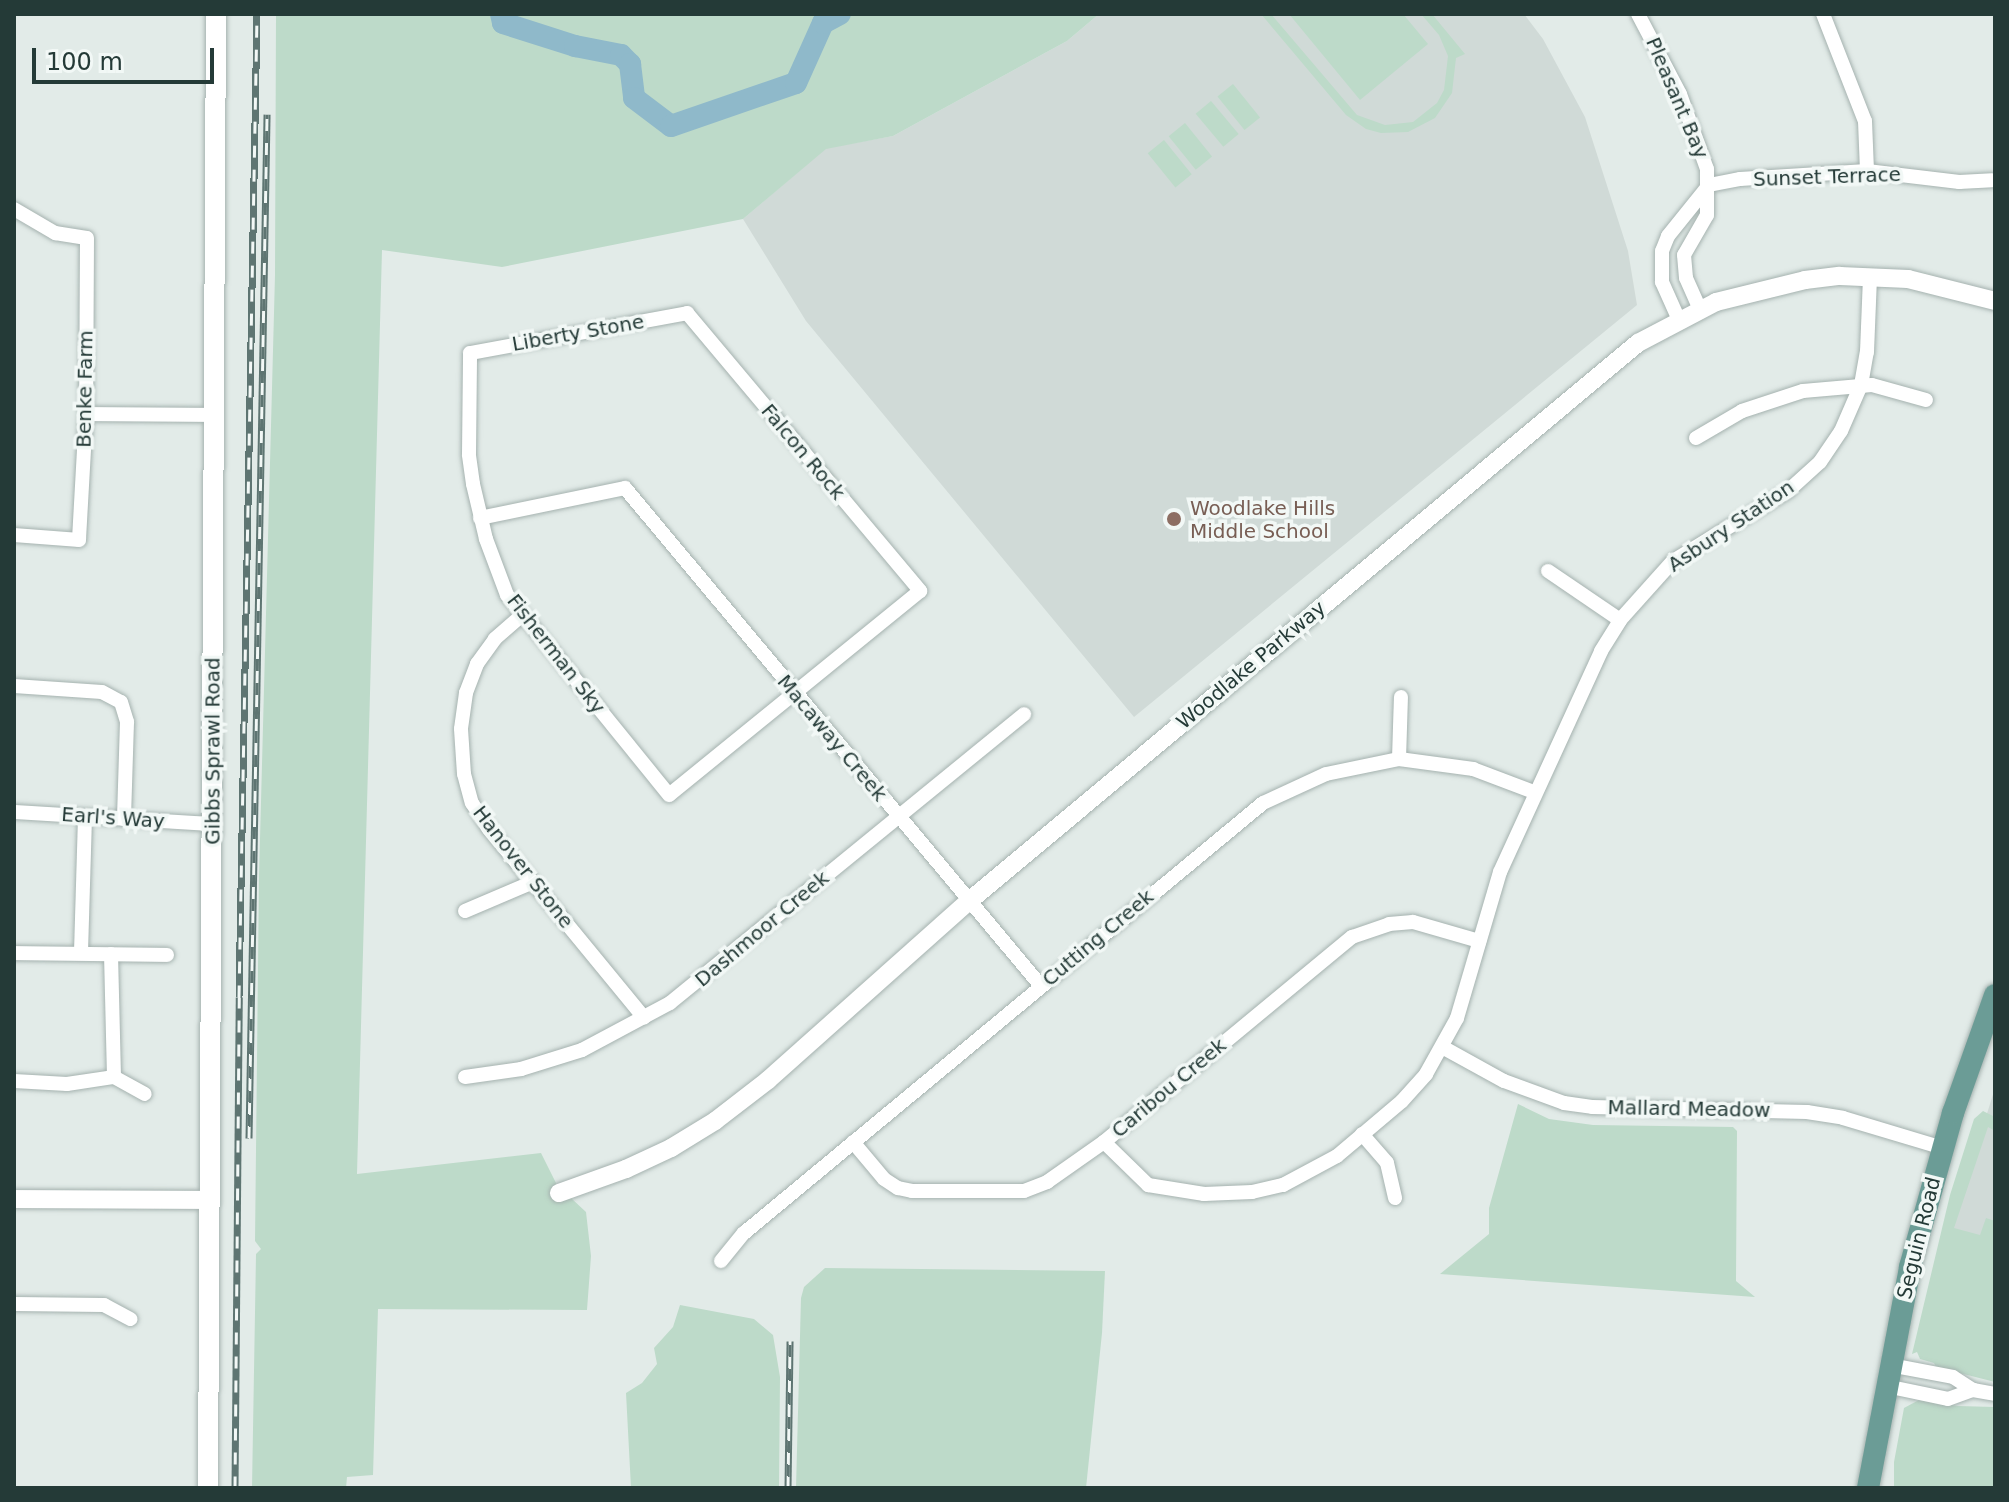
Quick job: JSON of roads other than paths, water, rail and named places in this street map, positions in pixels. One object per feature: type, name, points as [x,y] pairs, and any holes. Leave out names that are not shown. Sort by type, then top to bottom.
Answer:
[{"type":"main road","name":"Gibbs Sprawl Road","points":[[208,1488],[216,14]]},
{"type":"main road","name":"Seguin Road","points":[[1868,1488],[1910,1267],[1943,1148],[1995,995]]},
{"type":"street","name":"Pleasant Bay","points":[[1638,14],[1680,94],[1702,152],[1709,185],[1707,215],[1687,244]]},
{"type":"street","points":[[1823,14],[1865,121],[1867,171]]},
{"type":"street","name":"Sunset Terrace","points":[[1709,185],[1740,179],[1867,171],[1902,172],[1959,182],[1992,180]]},
{"type":"street","name":"Pleasant Bay","points":[[1668,236],[1709,185]]},
{"type":"street","name":"Benke Farm","points":[[14,209],[55,233],[87,238],[86,414],[79,540],[14,535]]},
{"type":"street","points":[[1679,320],[1660,268],[1668,236],[1687,244],[1684,255],[1686,278],[1700,309]]},
{"type":"street","name":"Woodlake Parkway","points":[[559,1193],[626,1169],[715,1121],[768,1080],[968,902],[1613,362],[1679,320],[1700,309],[1775,285],[1840,276],[1870,276],[1939,285],[1995,301]]},
{"type":"street","name":"Asbury Station","points":[[1104,1142],[1148,1185],[1204,1194],[1252,1192],[1283,1185],[1311,1172],[1402,1101],[1444,1048],[1457,1018],[1500,872],[1601,651],[1620,620],[1673,561],[1788,491],[1820,462],[1841,431],[1861,385],[1867,352],[1870,276]]},
{"type":"street","name":"Liberty Stone","points":[[470,353],[687,313]]},
{"type":"street","name":"Falcon Rock","points":[[687,313],[920,591],[793,692]]},
{"type":"street","name":"Fisherman Sky","points":[[470,353],[469,454],[480,518],[507,595],[669,795],[793,692]]},
{"type":"street","points":[[1696,438],[1742,411],[1803,391],[1861,385],[1886,386],[1926,400]]},
{"type":"street","points":[[86,414],[215,415]]},
{"type":"street","name":"Macaway Creek","points":[[480,518],[625,488],[1041,986]]},
{"type":"street","points":[[1548,571],[1620,620]]},
{"type":"street","name":"Hanover Stone","points":[[521,616],[495,639],[477,664],[466,693],[461,729],[464,774],[472,803],[644,1018]]},
{"type":"street","points":[[14,686],[102,692],[121,702],[127,722],[124,819]]},
{"type":"street","points":[[1399,759],[1401,697]]},
{"type":"street","name":"Dashmoor Creek","points":[[465,1077],[521,1069],[582,1050],[644,1018],[696,985],[1024,714]]},
{"type":"street","name":"Cutting Creek","points":[[721,1261],[744,1233],[1263,803],[1326,774],[1399,759],[1473,769],[1534,792]]},
{"type":"street","name":"Earl's Way","points":[[14,812],[212,824]]},
{"type":"street","points":[[81,952],[85,817]]},
{"type":"street","points":[[465,911],[533,882]]},
{"type":"street","name":"Caribou Creek","points":[[853,1142],[884,1179],[898,1188],[912,1191],[1024,1191],[1047,1182],[1104,1142],[1352,937],[1389,924],[1413,922],[1479,941]]},
{"type":"street","points":[[14,953],[167,955]]},
{"type":"street","points":[[111,954],[114,1077]]},
{"type":"street","name":"Mallard Meadow","points":[[1444,1048],[1504,1081],[1564,1103],[1592,1107],[1807,1112],[1843,1118],[1943,1148]]},
{"type":"street","points":[[14,1081],[67,1084],[114,1077],[145,1094]]},
{"type":"street","points":[[1362,1134],[1387,1163],[1395,1198]]},
{"type":"street","points":[[14,1199],[210,1200]]},
{"type":"street","points":[[14,1304],[104,1305],[130,1319]]},
{"type":"street","points":[[1888,1375],[1948,1399],[1973,1390]]},
{"type":"street","points":[[1888,1375],[1953,1377],[1973,1390],[1995,1394]]},
{"type":"waterway","points":[[501,14],[503,23],[575,46],[621,55],[630,64],[634,98],[671,126],[796,83],[823,23],[840,14]]},
{"type":"railway","points":[[235,1488],[239,997],[257,14]]},
{"type":"railway","points":[[249,1138],[267,114]]},
{"type":"railway","points":[[788,1488],[790,1341]]},
{"type":"place","name":"Woodlake Hills Middle School","points":[[1174,519]]}]
